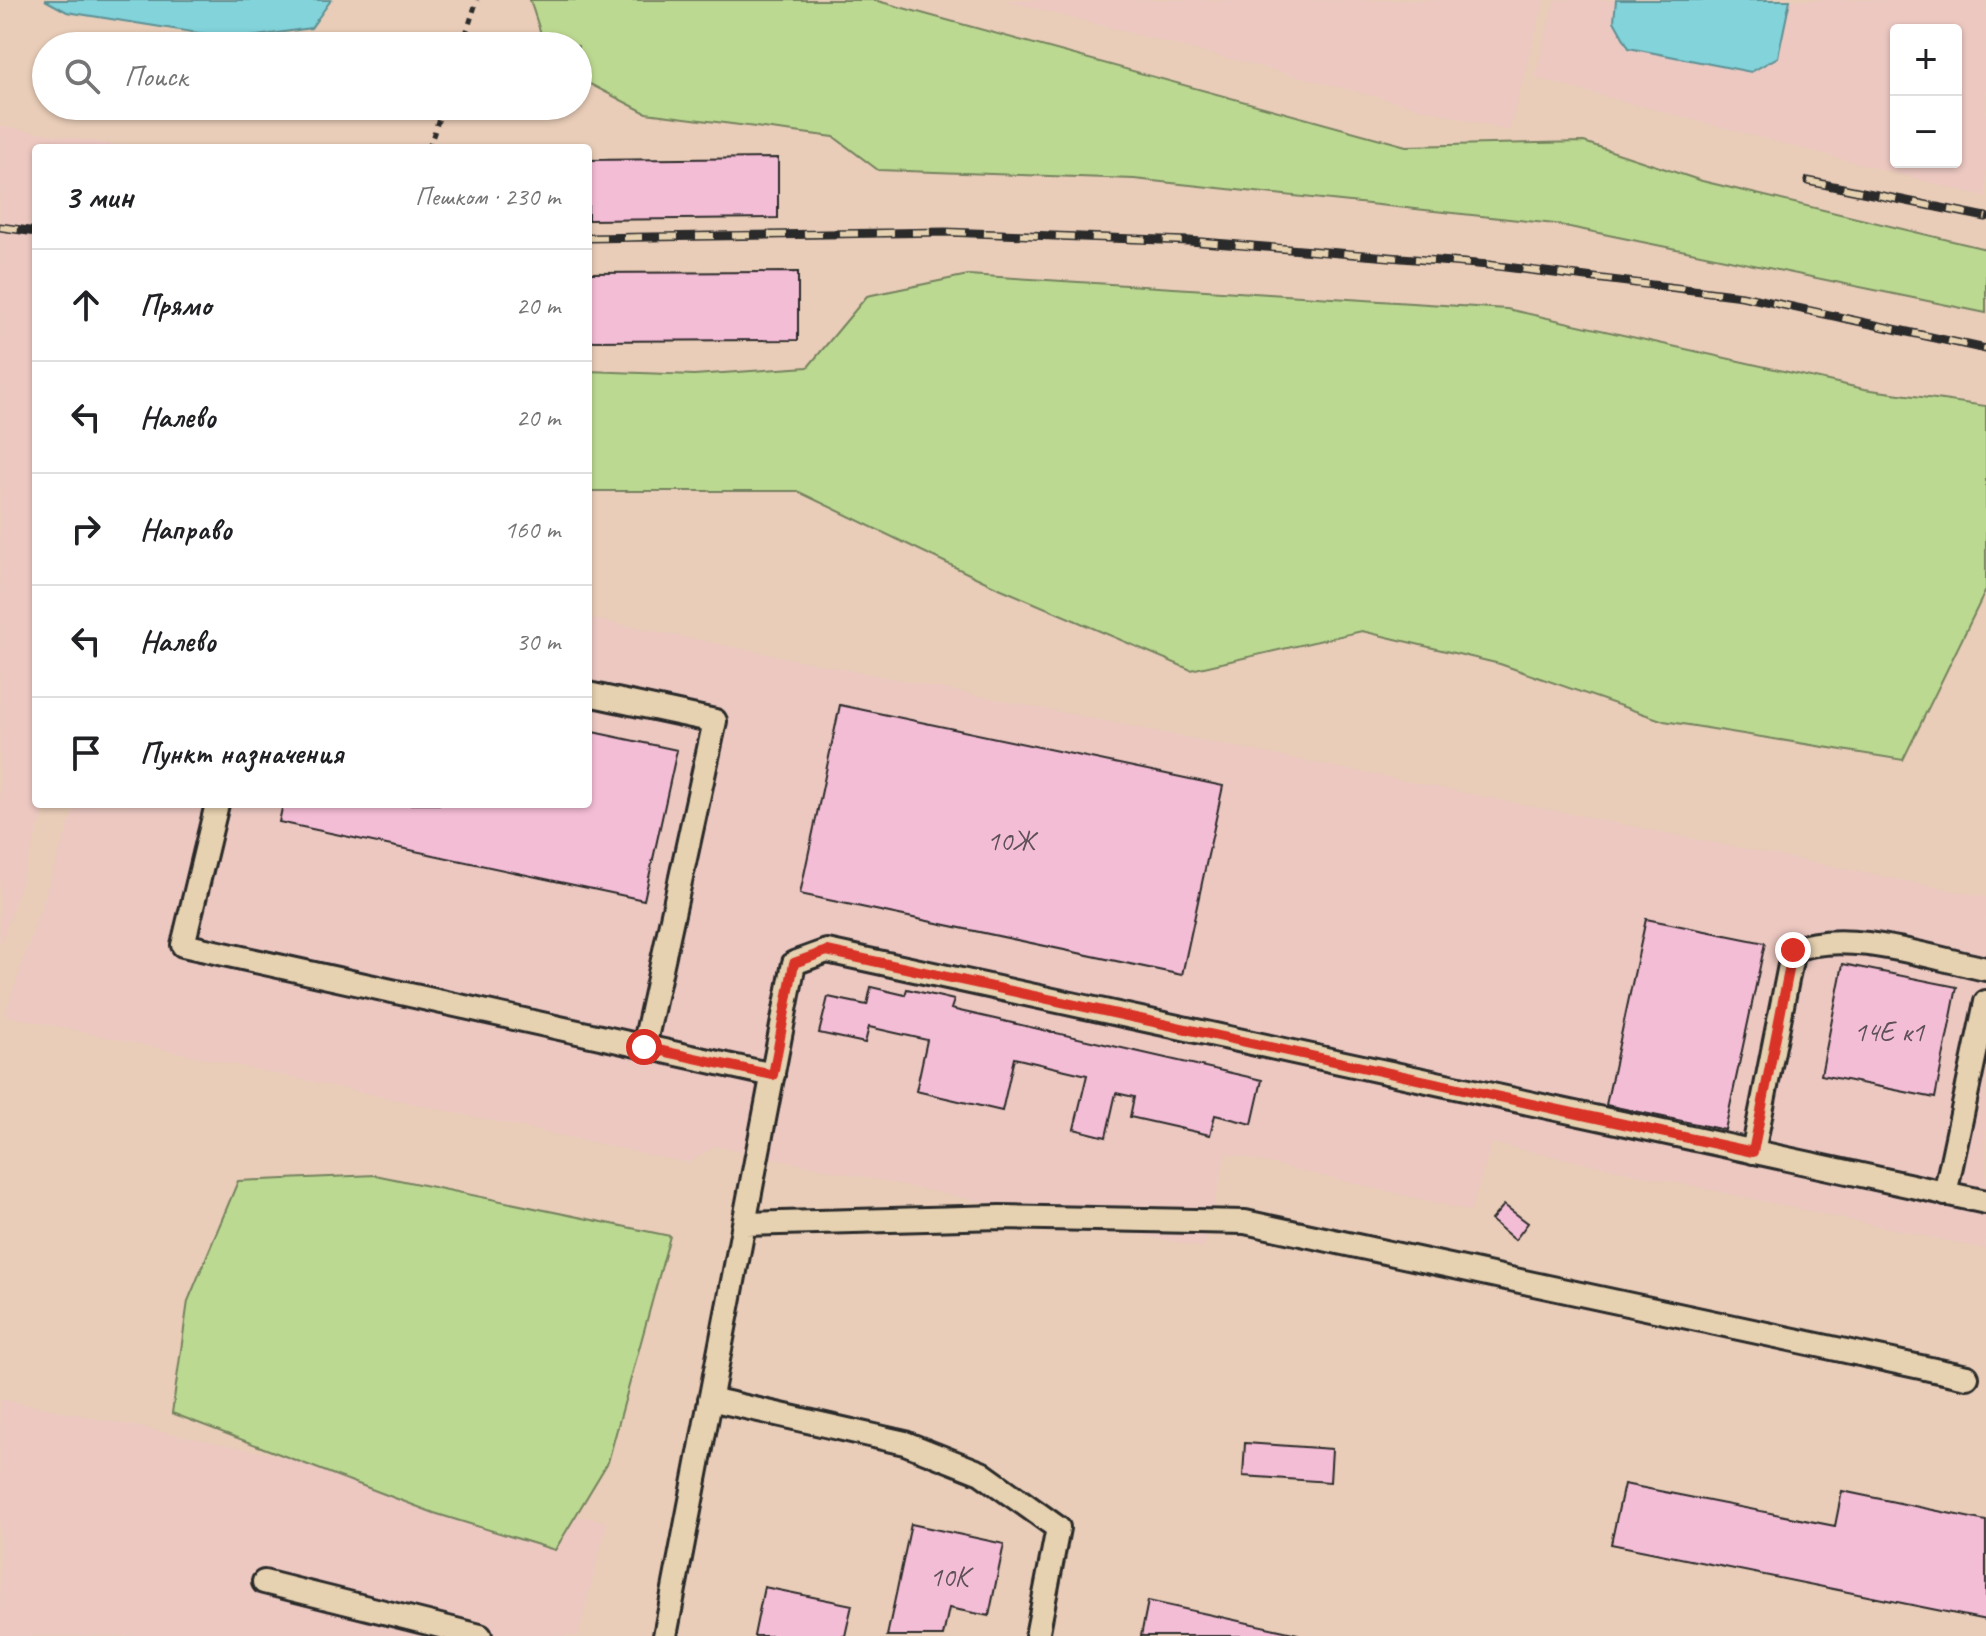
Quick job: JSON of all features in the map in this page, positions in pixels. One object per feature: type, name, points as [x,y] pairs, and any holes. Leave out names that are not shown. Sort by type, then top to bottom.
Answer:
[{"type":"lane","points":[[592,695],[715,721],[644,1047]]},
{"type":"lane","points":[[216,808],[183,945],[773,1075]]},
{"type":"lane","points":[[1753,1152],[1793,950],[1809,943],[1842,941],[1986,969]]},
{"type":"lane","points":[[665,1636],[794,963],[827,951],[1986,1202]]},
{"type":"lane","points":[[1945,1194],[1986,1002]]},
{"type":"lane","points":[[744,1224],[1000,1217],[1245,1222],[1967,1377]]},
{"type":"lane","points":[[710,1399],[905,1443],[981,1473],[1058,1528],[1037,1636]]},
{"type":"lane","points":[[264,1582],[480,1636]]},
{"type":"path","points":[[467,32],[477,0]]},
{"type":"path","points":[[430,144],[438,120]]},
{"type":"shaded area","points":[[1003,0],[1544,0],[1509,131]]},
{"type":"shaded area","points":[[1555,0],[1986,0],[1986,197],[1535,78]]},
{"type":"shaded area","points":[[0,126],[109,144],[32,144],[32,808],[45,808],[0,948]]},
{"type":"shaded area","points":[[592,619],[1986,897],[1986,1249],[1492,1143],[1470,1211],[1226,1153],[1204,1248],[715,1146],[688,1163],[5,1015],[75,808],[592,808]]},
{"type":"shaded area","points":[[0,1399],[607,1522],[578,1636],[0,1636]]},
{"type":"green space","points":[[530,0],[874,0],[1406,146],[1584,142],[1702,181],[1986,249],[1986,313],[1555,224],[1134,179],[878,170],[834,137],[646,113],[592,85],[592,32],[540,32]]},
{"type":"green space","points":[[968,275],[1507,309],[1864,389],[1986,406],[1986,590],[1903,760],[1664,721],[1500,664],[1362,631],[1191,670],[992,585],[797,491],[592,491],[592,371],[694,375],[808,367],[867,296]]},
{"type":"green space","points":[[375,1175],[670,1236],[608,1462],[555,1550],[434,1513],[172,1413],[188,1301],[238,1181]]},
{"type":"water","points":[[45,0],[331,0],[311,28],[284,32],[192,32],[67,12]]},
{"type":"water","points":[[1616,0],[1790,0],[1778,57],[1751,72],[1629,48],[1614,21]]},
{"type":"building","points":[[778,158],[778,218],[592,220],[592,160]]},
{"type":"building","points":[[798,272],[798,340],[592,341],[592,273]]},
{"type":"building","points":[[840,705],[1223,786],[1182,975],[800,894]]},
{"type":"building","points":[[592,732],[677,750],[644,900],[279,822],[282,808],[592,808]]},
{"type":"building","points":[[1646,919],[1765,943],[1725,1130],[1606,1105]]},
{"type":"building","points":[[1843,964],[1957,987],[1935,1098],[1821,1075]]},
{"type":"building","points":[[871,987],[905,995],[907,989],[954,1000],[951,1009],[1262,1080],[1252,1124],[1215,1115],[1210,1135],[1130,1117],[1134,1097],[1116,1093],[1106,1137],[1074,1129],[1087,1075],[1014,1058],[1002,1111],[916,1091],[927,1040],[869,1027],[865,1043],[819,1033],[828,997],[867,1005]]},
{"type":"building","points":[[1504,1205],[1528,1223],[1515,1240],[1491,1220]]},
{"type":"building","points":[[1245,1443],[1332,1449],[1330,1482],[1243,1476]]},
{"type":"building","points":[[1624,1484],[1835,1526],[1842,1491],[1986,1521],[1986,1620],[1611,1544]]},
{"type":"building","points":[[911,1524],[1004,1544],[989,1616],[949,1608],[943,1636],[887,1636]]},
{"type":"building","points":[[764,1587],[852,1605],[845,1636],[754,1636]]},
{"type":"building","points":[[1148,1601],[1298,1634],[1298,1636],[1141,1636]]},
{"type":"railway","points":[[1808,181],[1986,217]]},
{"type":"railway","points":[[0,227],[32,231]]},
{"type":"railway","points":[[592,238],[945,232],[1189,241],[1489,265],[1742,296],[1986,349]]},
{"type":"route","points":[[644,1047],[773,1075],[794,963],[827,951],[1753,1152],[1793,950]]}]
